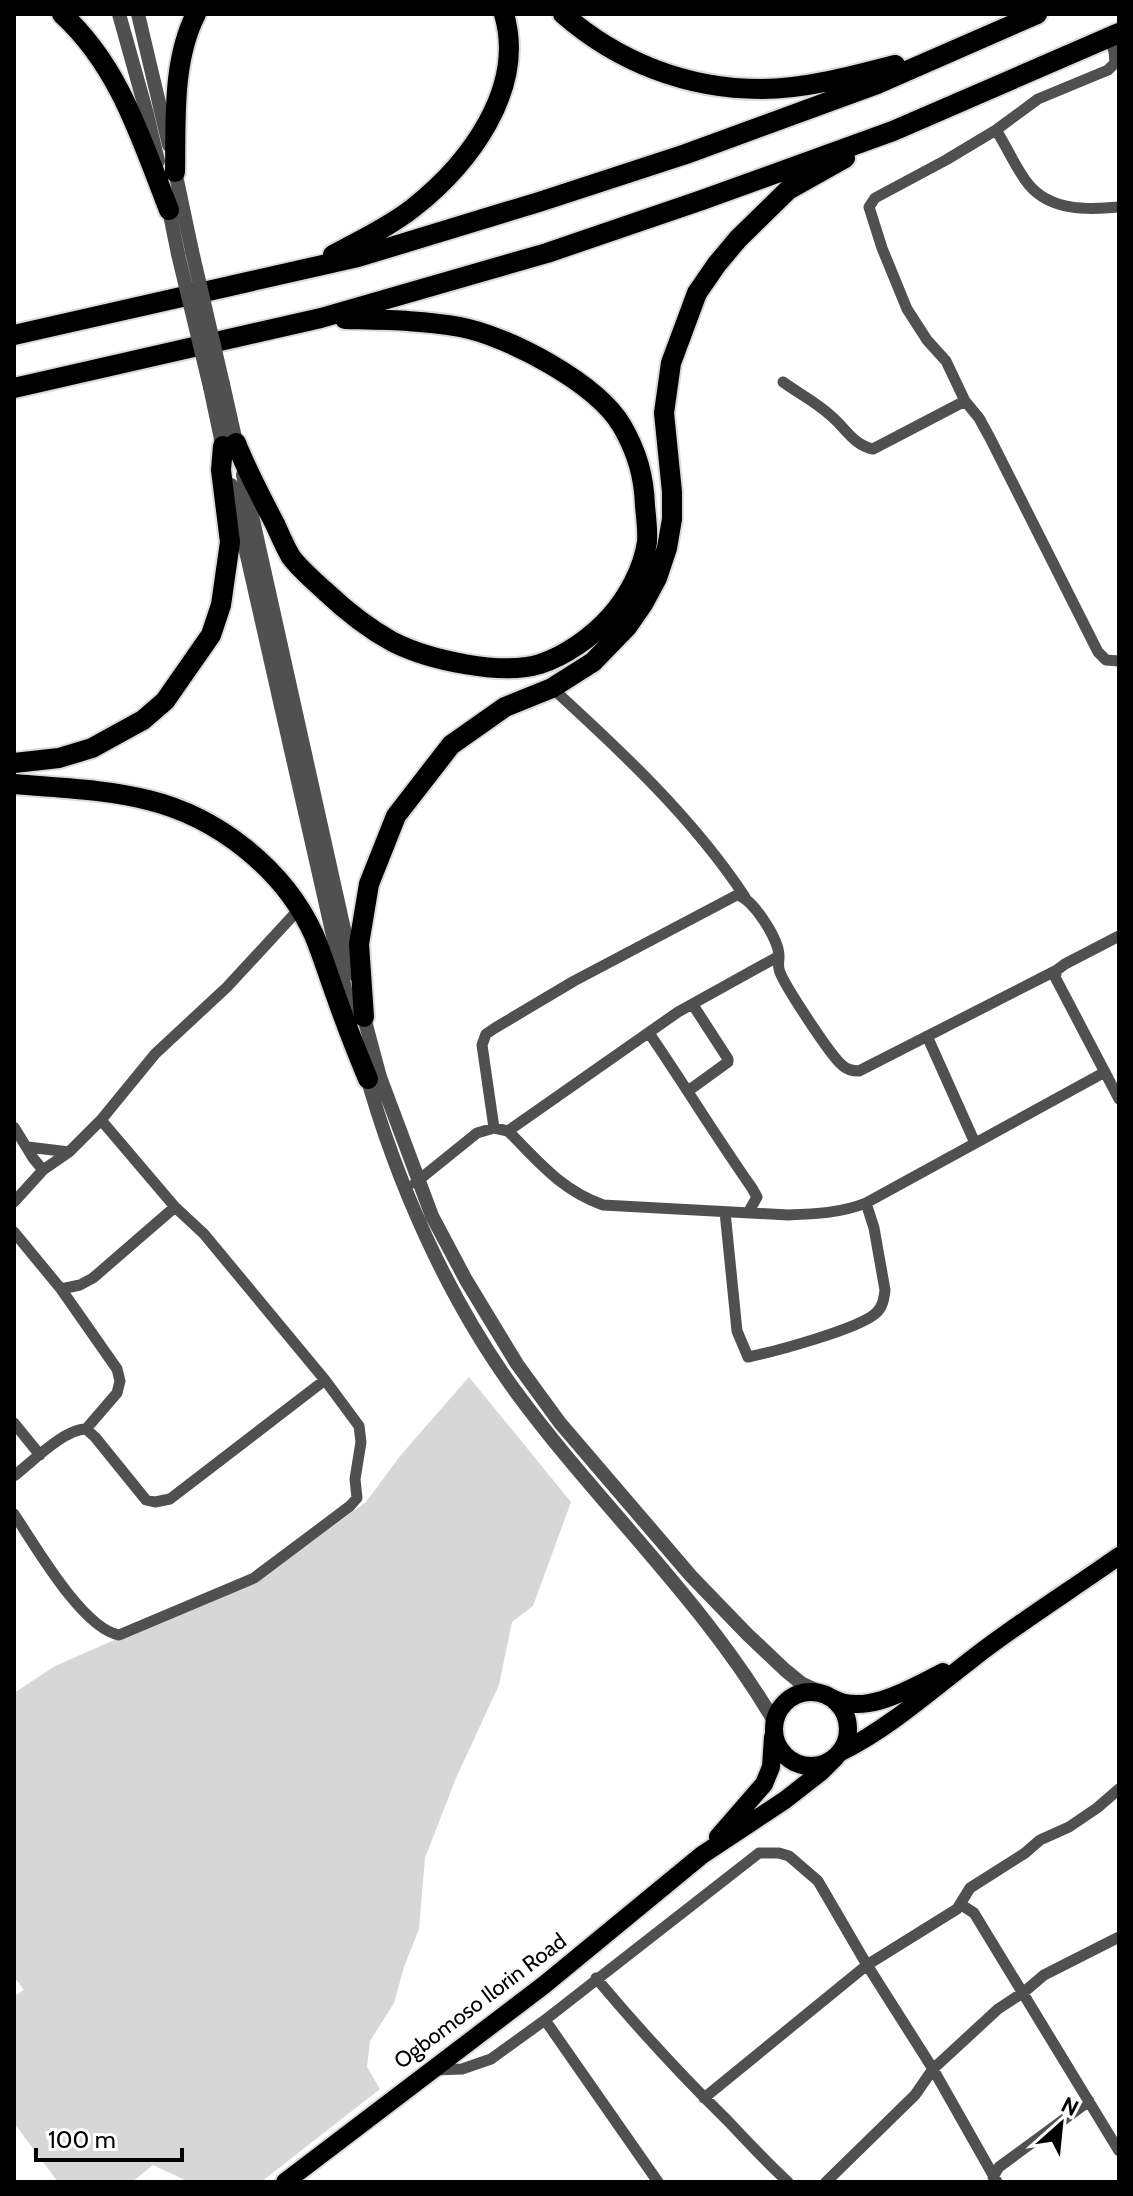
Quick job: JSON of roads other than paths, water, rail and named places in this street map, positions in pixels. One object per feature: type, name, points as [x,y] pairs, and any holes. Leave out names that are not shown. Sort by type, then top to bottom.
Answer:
[{"type":"highway","points":[[62,14],[102,59],[120,90],[169,210]]},
{"type":"highway","points":[[175,172],[181,62],[196,14]]},
{"type":"highway","points":[[303,270],[384,228],[414,208],[468,153],[487,126],[500,98],[509,66],[508,26],[504,14]]},
{"type":"highway","points":[[563,14],[582,31],[615,52],[648,68],[683,80],[723,87],[764,89],[838,79],[949,51]]},
{"type":"highway","points":[[14,335],[358,257],[524,207],[686,154],[877,84],[1037,14]]},
{"type":"highway","points":[[14,388],[321,318],[547,253],[893,131],[1115,35]]},
{"type":"highway","points":[[364,1017],[359,944],[369,884],[396,816],[451,745],[505,707],[552,688],[593,662],[627,627],[657,578],[672,519],[664,413],[671,363],[697,293],[738,239],[788,190],[893,131]]},
{"type":"highway","points":[[229,444],[248,472],[292,558],[341,607],[391,641],[417,652],[441,660],[490,667],[539,664],[586,639],[609,618],[625,597],[639,571],[647,542],[645,481],[621,423],[599,398],[525,349],[463,327],[412,320],[321,318]]},
{"type":"highway","points":[[14,763],[59,758],[92,748],[143,720],[165,701],[211,635],[227,574],[230,542],[221,470],[229,444]]},
{"type":"highway","points":[[14,784],[121,794],[172,807],[217,828],[251,853],[283,884],[300,908],[314,936],[368,1079]]},
{"type":"highway","points":[[774,1728],[778,1747],[786,1757],[811,1767],[824,1764],[898,1717],[974,1657],[1119,1556]]},
{"type":"highway","points":[[702,1855],[764,1784],[771,1767],[778,1710],[786,1700],[810,1691],[839,1702],[855,1704],[878,1700],[900,1693],[974,1657]]},
{"type":"highway","points":[[702,1855],[785,1800],[838,1755],[849,1733],[848,1722],[839,1704],[826,1695]]},
{"type":"highway","name":"Ogbomoso Ilorin Road","points":[[285,2182],[544,1985],[702,1855]]},
{"type":"street","points":[[119,14],[147,114],[169,210],[185,253]]},
{"type":"street","points":[[138,14],[175,172],[185,253],[352,1019],[390,1150],[432,1216],[517,1364],[560,1423],[691,1576],[737,1624],[801,1683],[826,1695]]},
{"type":"street","points":[[1115,35],[1115,63],[1108,70],[1038,99],[996,130],[875,198],[869,207],[907,309],[927,340],[946,361],[965,401],[979,418],[1098,652],[1106,660],[1119,661]]},
{"type":"street","points":[[996,130],[1029,185],[1055,204],[1090,209],[1119,207]]},
{"type":"street","points":[[783,382],[831,416],[864,448],[873,449],[965,401]]},
{"type":"street","points":[[229,444],[364,1017],[419,1221],[459,1301],[517,1394],[725,1645],[756,1691],[774,1728]]},
{"type":"street","points":[[552,688],[688,823],[724,865],[778,945],[779,969],[784,981],[823,1041],[848,1070],[859,1071],[1119,936]]},
{"type":"street","points":[[494,1128],[482,1045],[486,1034],[587,974],[737,895],[745,897]]},
{"type":"street","points":[[14,1202],[43,1170],[69,1152],[101,1120],[155,1054],[227,987],[300,908]]},
{"type":"street","points":[[508,1131],[649,1033],[779,956]]},
{"type":"street","points":[[1057,970],[1055,977],[1119,1099]]},
{"type":"street","points":[[688,1091],[728,1062],[693,1005]]},
{"type":"street","points":[[649,1033],[757,1197],[748,1213]]},
{"type":"street","points":[[927,1036],[975,1143]]},
{"type":"street","points":[[412,1186],[477,1133],[494,1128],[508,1131],[562,1185],[584,1199],[603,1205],[788,1215],[851,1209],[1105,1072]]},
{"type":"street","points":[[14,1514],[67,1593],[102,1629],[119,1635],[254,1578],[357,1498],[355,1479],[361,1442],[359,1426],[325,1380],[204,1234],[175,1207],[101,1120]]},
{"type":"street","points":[[14,1127],[43,1170]]},
{"type":"street","points":[[28,1147],[69,1152]]},
{"type":"street","points":[[725,1212],[737,1331],[748,1357],[850,1327],[879,1311],[885,1290],[874,1228],[866,1203]]},
{"type":"street","points":[[61,1289],[93,1278],[175,1207]]},
{"type":"street","points":[[14,1232],[61,1289],[117,1369],[120,1381],[117,1393],[86,1429]]},
{"type":"street","points":[[503,1373],[517,1364]]},
{"type":"street","points":[[14,1476],[77,1429],[86,1429],[146,1500],[170,1499],[325,1380]]},
{"type":"street","points":[[14,1423],[40,1455]]},
{"type":"street","points":[[574,1464],[588,1454]]},
{"type":"street","points":[[704,2098],[867,1965],[957,1909],[970,1888],[1040,1840],[1069,1827],[1119,1789]]},
{"type":"street","points":[[429,2071],[462,2069],[491,2059],[759,1853],[779,1853],[789,1856],[812,1875],[831,1901],[867,1965],[933,2069],[984,2161],[996,2175],[1089,2101]]},
{"type":"street","points":[[960,1904],[974,1913],[1119,2151]]},
{"type":"street","points":[[826,2182],[915,2095],[933,2069],[998,2009],[1044,1975],[1119,1937]]},
{"type":"street","points":[[596,1978],[704,2098],[788,2182]]},
{"type":"street","points":[[545,2020],[658,2182]]}]
